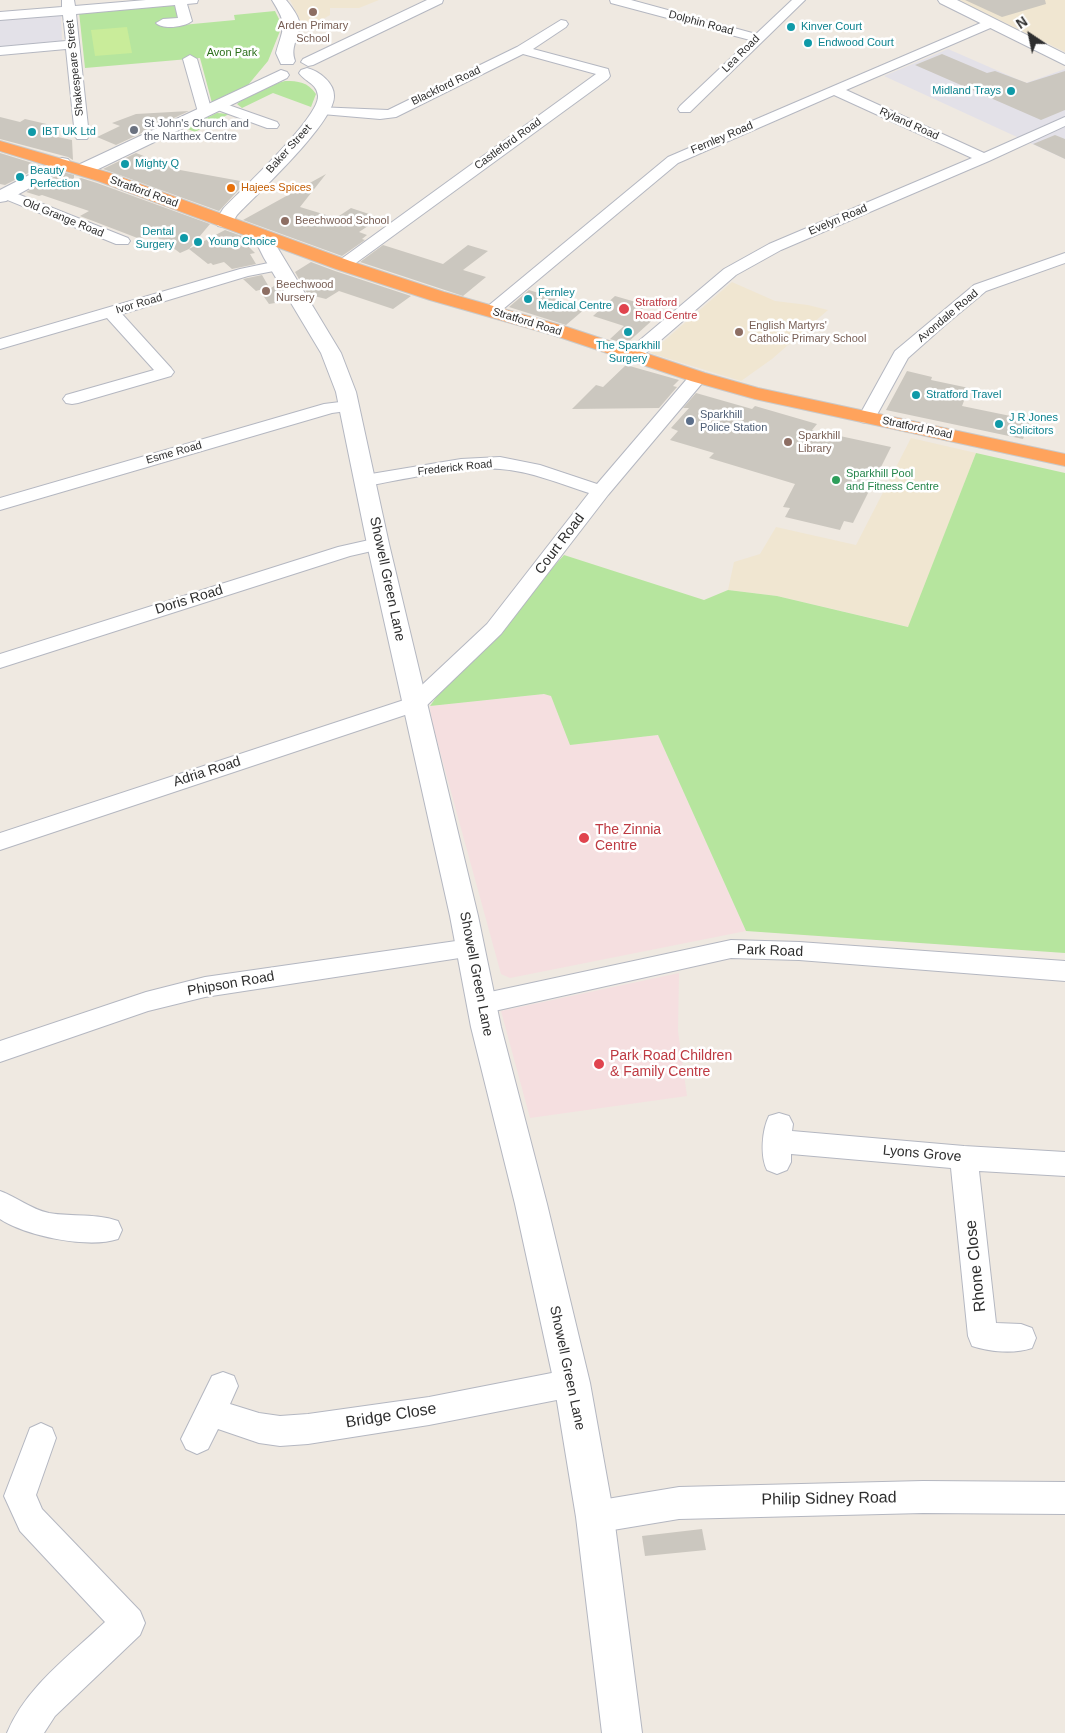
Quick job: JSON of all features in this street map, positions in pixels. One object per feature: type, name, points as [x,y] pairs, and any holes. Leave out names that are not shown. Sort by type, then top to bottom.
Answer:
[{"type":"highway","name":"Stratford Road","points":[[0,146],[62,163],[343,265],[698,377],[755,393],[867,418],[1064,457]]},
{"type":"street","points":[[0,16],[69,5],[186,0],[185,21],[164,23]]},
{"type":"street","points":[[279,0],[291,19],[292,25],[284,53],[284,68]]},
{"type":"street","points":[[284,68],[297,76],[308,68],[437,0]]},
{"type":"street","name":"Dolphin Road","points":[[616,0],[758,38]]},
{"type":"street","name":"Lea Road","points":[[685,109],[798,0]]},
{"type":"street","points":[[945,0],[1065,60]]},
{"type":"street","name":"Shakespeare Street","points":[[69,5],[82,136]]},
{"type":"street","name":"Fernley Road","points":[[490,310],[673,160],[990,23]]},
{"type":"street","name":"Blackford Road","points":[[322,110],[380,115],[391,114],[522,50],[561,24]]},
{"type":"street","points":[[0,51],[73,44]]},
{"type":"street","name":"Castleford Road","points":[[343,265],[603,76],[603,72],[592,68],[522,50]]},
{"type":"street","points":[[190,59],[212,109]]},
{"type":"street","points":[[82,170],[212,109],[284,68]]},
{"type":"street","name":"Baker Street","points":[[224,222],[229,213],[302,136],[322,110],[326,102],[326,92],[320,81],[308,68]]},
{"type":"street","name":"Ryland Road","points":[[834,90],[984,158]]},
{"type":"street","points":[[212,109],[274,127]]},
{"type":"street","name":"Evelyn Road","points":[[633,355],[730,272],[775,247],[984,158],[1065,121]]},
{"type":"street","points":[[2,196],[62,163]]},
{"type":"street","name":"Old Grange Road","points":[[2,196],[122,241]]},
{"type":"street","name":"Showell Green Lane","points":[[262,236],[331,353],[346,392],[378,544],[464,916],[481,1004],[531,1204],[572,1383],[594,1516],[622,1733]]},
{"type":"street","name":"Avondale Road","points":[[867,418],[901,356],[938,322],[980,288],[1065,258]]},
{"type":"street","name":"Ivor Road","points":[[0,344],[246,272],[278,266]]},
{"type":"street","points":[[72,400],[165,372],[111,312]]},
{"type":"street","name":"Court Road","points":[[415,704],[494,629],[601,491],[698,377]]},
{"type":"street","name":"Esme Road","points":[[0,504],[330,408],[348,406]]},
{"type":"street","name":"Frederick Road","points":[[366,480],[461,465],[500,463],[533,469],[601,491]]},
{"type":"street","name":"Doris Road","points":[[0,661],[345,551],[378,544]]},
{"type":"street","points":[[407,669],[428,673],[448,672]]},
{"type":"street","name":"Adria Road","points":[[0,842],[415,704]]},
{"type":"street","name":"Phipson Road","points":[[0,1052],[146,1002],[205,987],[470,948]]},
{"type":"street","name":"Park Road","points":[[481,1004],[731,949],[799,951],[1065,972]]},
{"type":"street","name":"Lyons Grove","points":[[778,1142],[964,1158],[1065,1164]]},
{"type":"street","name":"Rhone Close","points":[[964,1158],[983,1336],[1022,1338]]},
{"type":"street","points":[[0,1202],[8,1210],[32,1222],[54,1227],[108,1230]]},
{"type":"street","name":"Bridge Close","points":[[197,1439],[218,1400],[259,1428],[280,1431],[308,1429],[429,1411],[572,1383]]},
{"type":"street","points":[[24,1733],[43,1704],[128,1623],[32,1520],[20,1496],[41,1438]]},
{"type":"street","name":"Philip Sidney Road","points":[[594,1516],[679,1503],[923,1497],[1065,1498]]},
{"type":"shaded area","name":"Arden Primary School","points":[[290,0],[379,0],[359,8],[330,8],[330,15],[318,22],[302,24]]},
{"type":"shaded area","points":[[958,0],[1065,0],[1065,52],[1003,22]]},
{"type":"shaded area","points":[[61,14],[62,42],[0,47],[0,19]]},
{"type":"shaded area","points":[[948,49],[1026,83],[1065,69],[1065,159],[884,76]]},
{"type":"shaded area","name":"English Martyrs' Catholic Primary School","points":[[732,282],[775,301],[808,305],[828,310],[772,359],[741,381],[650,353]]},
{"type":"shaded area","points":[[911,438],[976,453],[909,627],[777,596],[728,590],[734,562],[760,554],[776,527],[856,545]]},
{"type":"shaded area","name":"The Zinnia Centre","points":[[544,694],[551,695],[570,745],[658,735],[746,931],[510,978],[501,974],[431,719],[430,706]]},
{"type":"shaded area","name":"Park Road Children & Family Centre","points":[[679,973],[678,1031],[687,1096],[530,1118],[501,1011]]},
{"type":"green space","name":"Avon Park","points":[[174,4],[178,18],[159,20],[161,27],[235,20],[234,15],[275,11],[280,21],[280,31],[268,61],[248,85],[212,103],[200,58],[85,68],[79,12]]},
{"type":"green space","points":[[127,27],[132,53],[95,56],[91,30]]},
{"type":"green space","points":[[285,81],[302,83],[313,90],[316,94],[311,107],[273,93],[242,108],[237,104],[260,90]]},
{"type":"green space","points":[[217,113],[229,114],[195,132],[185,128]]},
{"type":"green space","points":[[976,453],[1065,473],[1065,953],[746,931],[658,735],[570,745],[551,696],[544,694],[430,706],[564,555],[704,600],[728,590],[777,596],[908,627]]},
{"type":"building","points":[[965,0],[1045,0],[1046,4],[1002,17]]},
{"type":"building","name":"Midland Trays","points":[[942,54],[987,73],[995,71],[1027,83],[1065,71],[1065,110],[1041,120],[915,65]]},
{"type":"building","name":"St John's Church and the Narthex Centre","points":[[189,111],[116,145],[97,137],[120,126],[112,123],[136,114]]},
{"type":"building","points":[[0,117],[20,122],[25,119],[55,126],[43,134],[72,140],[73,160],[68,157],[0,139]]},
{"type":"building","points":[[1055,135],[1065,139],[1065,159],[1033,144]]},
{"type":"building","points":[[0,153],[42,166],[5,185],[0,184]]},
{"type":"building","points":[[136,153],[180,170],[246,182],[219,211],[103,169]]},
{"type":"building","points":[[63,172],[74,175],[74,181],[81,178],[97,183],[210,224],[189,249],[180,253],[164,241],[150,234],[140,239],[80,216],[89,211],[42,195],[39,196],[26,192]]},
{"type":"building","points":[[326,174],[300,207],[336,218],[351,208],[369,214],[363,218],[374,222],[359,232],[367,235],[362,239],[365,240],[342,256],[243,220]]},
{"type":"building","points":[[225,230],[253,240],[255,243],[247,245],[255,253],[250,254],[256,264],[232,269],[224,262],[213,265],[211,263],[208,264],[189,249]]},
{"type":"building","points":[[383,245],[443,264],[468,245],[488,251],[463,270],[486,277],[463,296],[360,262]]},
{"type":"building","points":[[311,262],[411,296],[393,309],[339,291],[326,299],[310,295],[295,272]]},
{"type":"building","points":[[262,275],[269,287],[256,291],[243,279]]},
{"type":"building","points":[[277,284],[287,301],[269,304],[262,294]]},
{"type":"building","points":[[529,290],[586,308],[566,325],[509,307]]},
{"type":"building","points":[[615,296],[646,305],[640,311],[657,316],[626,344],[610,339],[624,326],[593,316]]},
{"type":"building","points":[[626,365],[679,380],[673,386],[677,387],[659,408],[572,409],[596,385],[603,387]]},
{"type":"building","points":[[907,371],[932,377],[931,380],[969,388],[962,406],[1030,420],[1023,439],[886,410]]},
{"type":"building","points":[[696,393],[752,409],[755,406],[817,424],[812,430],[891,447],[853,523],[844,521],[840,530],[785,517],[790,508],[783,507],[795,484],[709,458],[714,453],[670,440],[678,431],[671,428],[689,408],[683,408]]},
{"type":"building","points":[[702,1529],[706,1550],[645,1556],[642,1536]]},
{"type":"place","name":"Arden Primary School","points":[[313,12]]},
{"type":"place","name":"Kinver Court","points":[[791,27]]},
{"type":"place","name":"Endwood Court","points":[[808,43]]},
{"type":"place","name":"Midland Trays","points":[[1011,91]]},
{"type":"place","name":"St John's Church and the Narthex Centre","points":[[134,130]]},
{"type":"place","name":"IBT UK Ltd","points":[[32,132]]},
{"type":"place","name":"Mighty Q","points":[[125,164]]},
{"type":"place","name":"Beauty Perfection","points":[[20,177]]},
{"type":"place","name":"Hajees Spices","points":[[231,188]]},
{"type":"place","name":"Beechwood School","points":[[285,221]]},
{"type":"place","name":"Dental Surgery","points":[[184,238]]},
{"type":"place","name":"Young Choice","points":[[198,242]]},
{"type":"place","name":"Beechwood Nursery","points":[[266,291]]},
{"type":"place","name":"Fernley Medical Centre","points":[[528,299]]},
{"type":"place","name":"Stratford Road Centre","points":[[624,309]]},
{"type":"place","name":"The Sparkhill Surgery","points":[[628,332]]},
{"type":"place","name":"English Martyrs' Catholic Primary School","points":[[739,332]]},
{"type":"place","name":"Stratford Travel","points":[[916,395]]},
{"type":"place","name":"Sparkhill Police Station","points":[[690,421]]},
{"type":"place","name":"J R Jones Solicitors","points":[[999,424]]},
{"type":"place","name":"Sparkhill Library","points":[[788,442]]},
{"type":"place","name":"Sparkhill Pool and Fitness Centre","points":[[836,480]]},
{"type":"place","name":"The Zinnia Centre","points":[[584,838]]},
{"type":"place","name":"Park Road Children & Family Centre","points":[[599,1064]]}]
